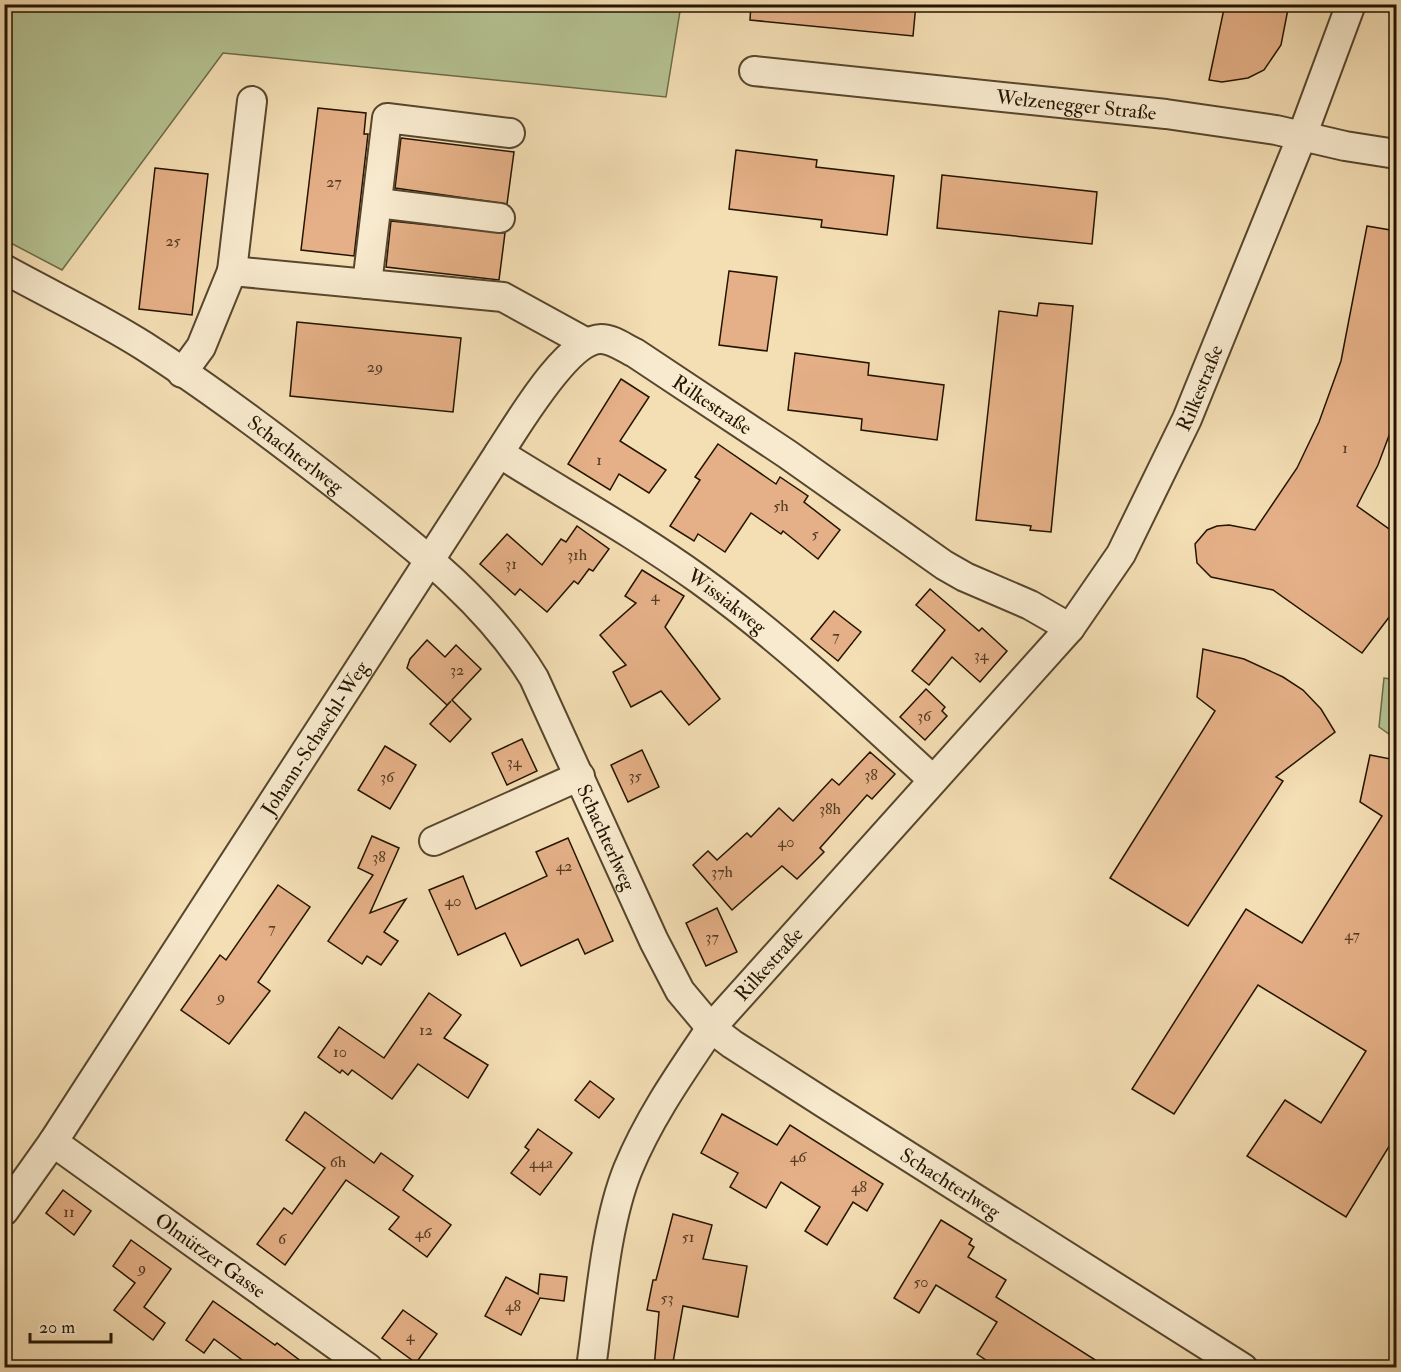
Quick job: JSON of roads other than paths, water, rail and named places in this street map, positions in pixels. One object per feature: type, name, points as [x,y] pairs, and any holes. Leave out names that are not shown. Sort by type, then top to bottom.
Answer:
[{"type":"street","name":"Rilkestraße","points":[[591,1368],[616,1209],[627,1172],[644,1133],[668,1091],[711,1028],[932,779],[1070,628],[1111,571],[1158,482],[1187,419],[1302,136],[1351,4]]},
{"type":"street","name":"Welzenegger Straße","points":[[754,71],[1166,114],[1396,154]]},
{"type":"street","points":[[182,373],[201,347],[232,271],[252,101]]},
{"type":"street","points":[[367,284],[387,118],[510,133]]},
{"type":"street","points":[[378,203],[500,218]]},
{"type":"street","name":"Schachterlweg","points":[[4,269],[144,346],[182,373],[318,471],[431,560],[489,617],[515,647],[534,678],[654,941],[680,991],[711,1028],[787,1080],[1243,1368]]},
{"type":"street","points":[[232,271],[503,297],[585,342]]},
{"type":"street","name":"Rilkestraße","points":[[585,342],[600,339],[610,341],[661,371],[787,454],[944,565],[965,577],[1009,595],[1070,628]]},
{"type":"street","name":"Johann-Schaschl-Weg","points":[[4,1211],[53,1142],[499,453],[550,377],[585,342]]},
{"type":"street","name":"Wissiakweg","points":[[499,453],[698,578],[802,661],[932,779]]},
{"type":"street","points":[[434,841],[580,776]]},
{"type":"street","name":"Olmützer Gasse","points":[[53,1142],[368,1368]]}]
